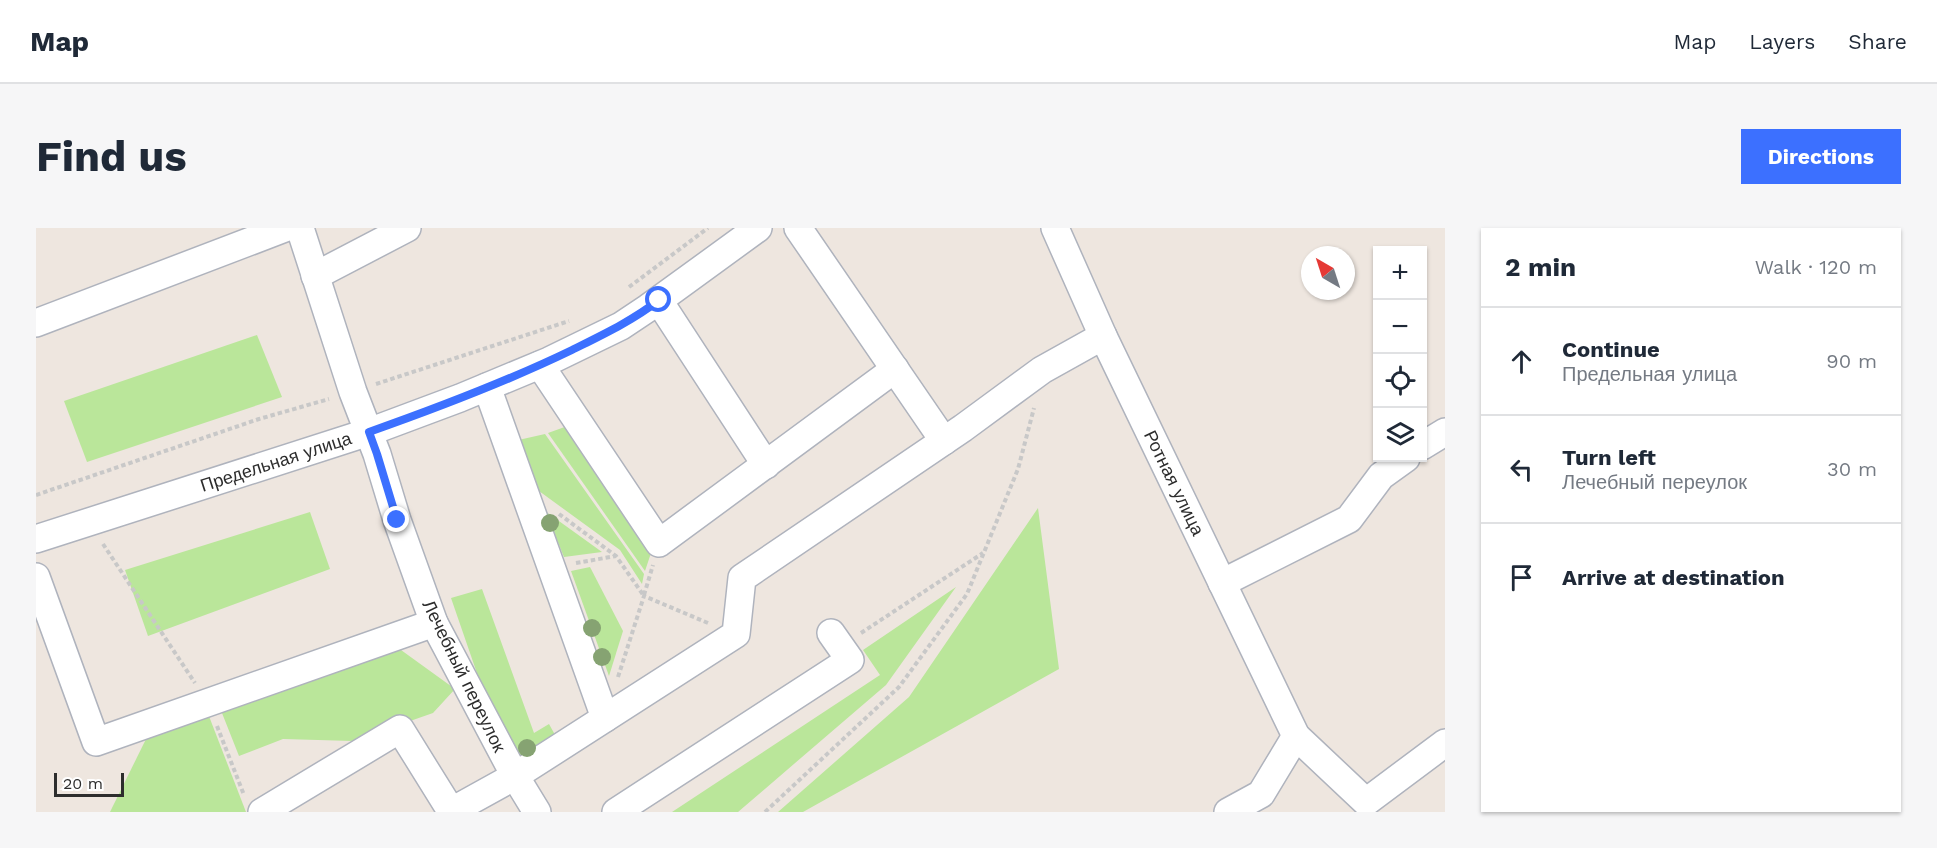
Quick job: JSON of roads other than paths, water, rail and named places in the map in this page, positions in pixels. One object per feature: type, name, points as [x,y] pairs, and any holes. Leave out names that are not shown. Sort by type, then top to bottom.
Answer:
[{"type":"street","points":[[36,323],[285,228]]},
{"type":"street","name":"Лечебный переулок","points":[[300,228],[353,392],[377,454],[397,520],[434,623],[515,776],[537,812]]},
{"type":"street","points":[[315,276],[407,228]]},
{"type":"street","name":"Предельная улица","points":[[36,539],[369,432],[540,365],[621,326],[758,228]]},
{"type":"street","points":[[798,228],[944,441]]},
{"type":"street","name":"Ротная улица","points":[[1055,228],[1104,336],[1296,736]]},
{"type":"street","points":[[659,300],[766,465]]},
{"type":"street","points":[[254,806],[400,729],[451,812],[515,776],[736,634],[742,578],[944,441],[1042,370],[1104,336]]},
{"type":"street","points":[[540,365],[659,543],[895,369]]},
{"type":"street","points":[[487,387],[605,718]]},
{"type":"street","points":[[1427,443],[1445,432]]},
{"type":"street","points":[[1222,583],[1349,519],[1382,476],[1401,462]]},
{"type":"street","points":[[36,577],[96,742],[434,623]]},
{"type":"street","points":[[616,812],[850,660],[836,640]]},
{"type":"street","points":[[1228,812],[1261,794],[1296,736],[1366,802],[1445,743]]}]
